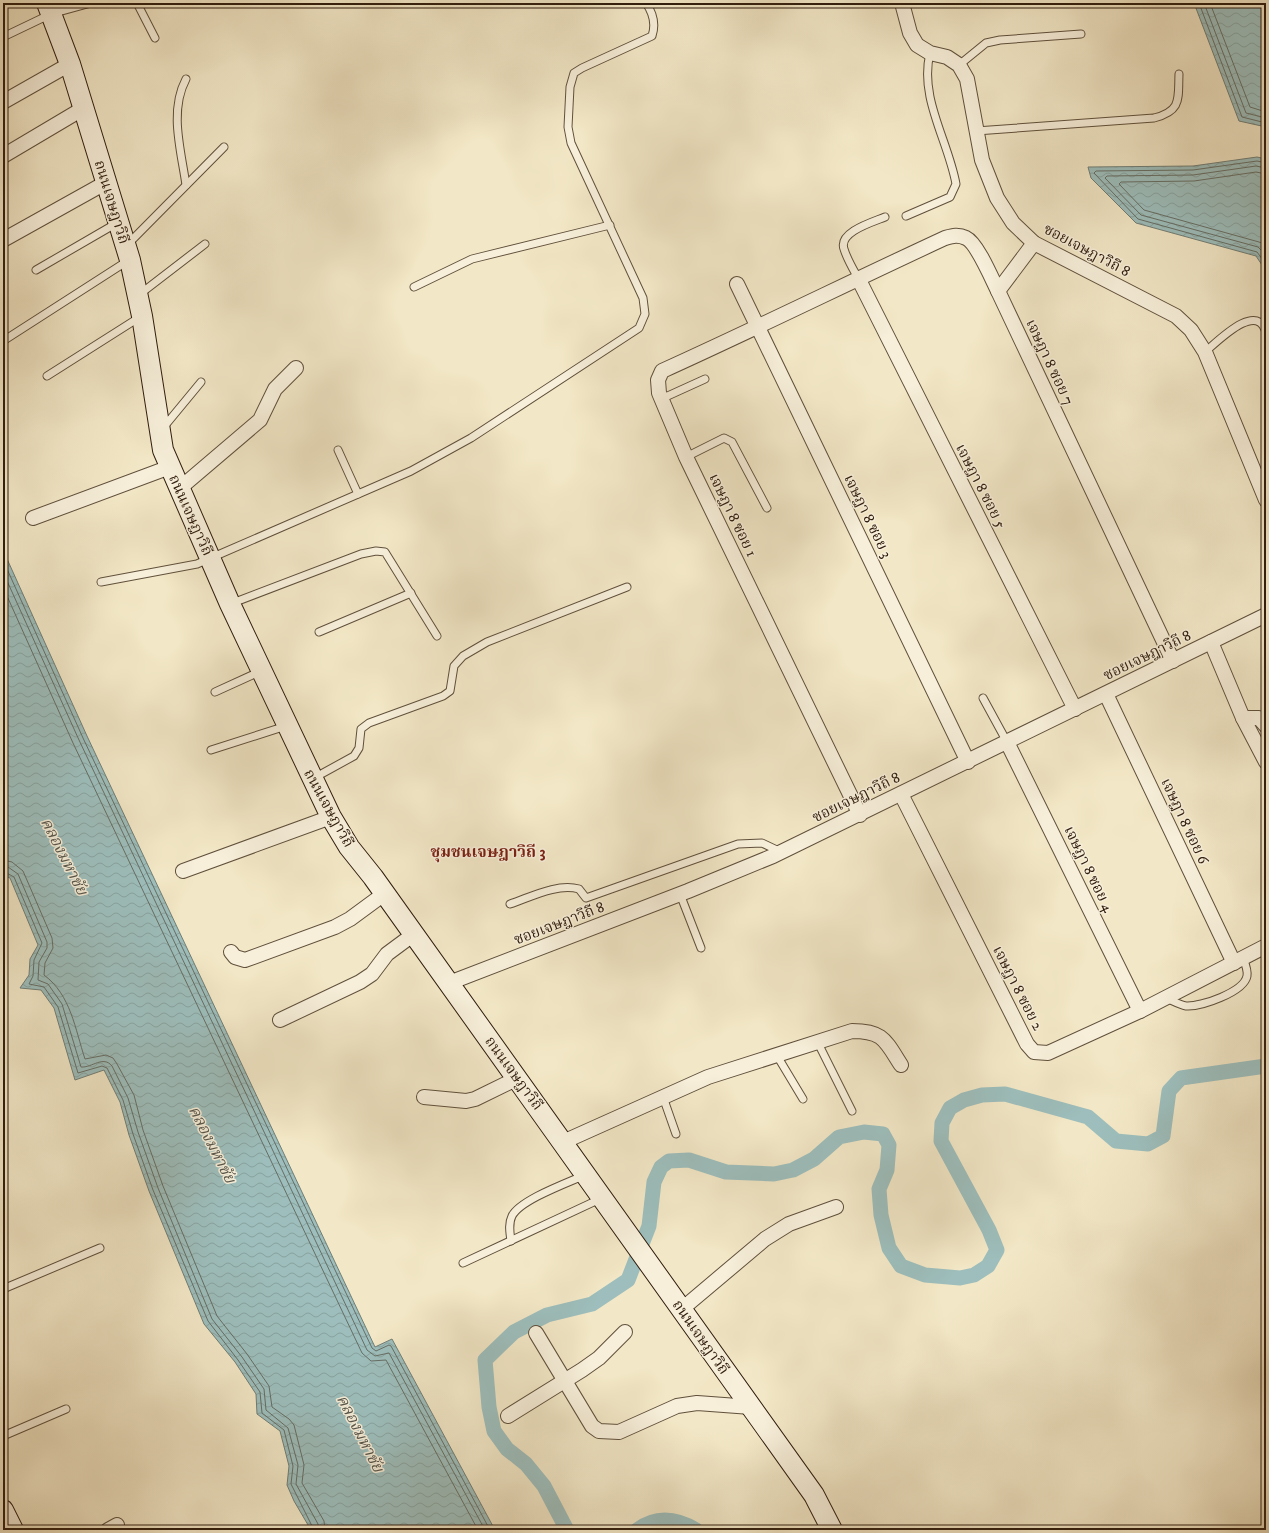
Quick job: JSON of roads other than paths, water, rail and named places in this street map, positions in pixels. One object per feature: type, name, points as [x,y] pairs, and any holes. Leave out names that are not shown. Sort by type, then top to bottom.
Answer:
[{"type":"street","points":[[902,3],[910,33],[917,45],[930,53],[947,57],[959,65]]},
{"type":"street","name":"ถนนเจษฎาวิถี","points":[[49,9],[70,64],[128,253],[142,316],[163,450],[230,604],[286,726],[331,817],[349,847],[518,1078],[814,1495],[832,1530]]},
{"type":"street","points":[[3,102],[70,64]]},
{"type":"street","name":"ซอยเจษฎาวิถี 8","points":[[959,65],[967,79],[982,160],[997,198],[1013,223],[1034,243],[1176,316],[1191,330],[1205,352],[1266,500]]},
{"type":"street","points":[[3,156],[84,108]]},
{"type":"street","points":[[3,240],[107,182]]},
{"type":"street","name":"เจษฎา 8 ซอย 7","points":[[808,303],[944,238],[957,235],[967,238],[975,248],[998,291],[1172,661]]},
{"type":"street","points":[[998,291],[1034,243]]},
{"type":"street","name":"เจษฎา 8 ซอย 5","points":[[858,278],[1075,709]]},
{"type":"street","name":"เจษฎา 8 ซอย 3","points":[[737,284],[968,762]]},
{"type":"street","name":"เจษฎา 8 ซอย 1","points":[[808,303],[662,371],[658,380],[661,399],[686,457],[860,815]]},
{"type":"street","points":[[179,488],[260,420],[275,389],[296,368]]},
{"type":"street","points":[[33,518],[170,467]]},
{"type":"street","name":"ซอยเจษฎาวิถี 8","points":[[449,983],[680,894],[781,852],[860,815],[1266,615]]},
{"type":"street","points":[[1211,642],[1243,718],[1266,762]]},
{"type":"street","name":"เจษฎา 8 ซอย 6","points":[[1106,694],[1238,960]]},
{"type":"street","points":[[1243,718],[1259,718],[1266,726]]},
{"type":"street","name":"เจษฎา 8 ซอย 4","points":[[1007,742],[1140,1011]]},
{"type":"street","name":"เจษฎา 8 ซอย 2","points":[[901,794],[1027,1044],[1034,1052],[1048,1053],[1140,1011],[1266,946]]},
{"type":"street","points":[[183,871],[331,817]]},
{"type":"street","points":[[231,952],[234,957],[245,960],[335,927],[350,919],[384,894]]},
{"type":"street","points":[[280,1020],[360,982],[372,974],[387,954],[414,934]]},
{"type":"street","points":[[563,1142],[708,1077],[776,1054],[852,1031],[864,1031],[877,1034],[886,1042],[901,1065]]},
{"type":"street","points":[[424,1097],[466,1101],[475,1099],[518,1078]]},
{"type":"street","points":[[682,1309],[765,1239],[789,1224],[836,1207]]},
{"type":"street","points":[[508,1416],[599,1358],[625,1332]]},
{"type":"street","points":[[536,1333],[592,1426],[599,1430],[619,1432],[677,1406],[697,1403],[751,1407]]},
{"type":"street","points":[[3,1510],[13,1530]]},
{"type":"lane","points":[[3,37],[49,9],[91,3]]},
{"type":"lane","points":[[137,3],[155,38]]},
{"type":"lane","points":[[101,582],[183,567],[210,558],[411,471],[471,438],[639,328],[645,314],[644,298],[571,143],[568,127],[570,87],[574,73],[652,36],[655,28],[651,11],[646,3]]},
{"type":"lane","points":[[959,65],[986,43],[1000,40],[1081,34]]},
{"type":"lane","points":[[906,216],[950,197],[956,184],[932,108],[926,66],[930,53]]},
{"type":"lane","points":[[976,131],[1154,118],[1168,114],[1175,108],[1178,95],[1179,74]]},
{"type":"lane","points":[[186,79],[180,90],[177,119],[186,185]]},
{"type":"lane","points":[[3,341],[128,253],[186,185],[224,148]]},
{"type":"lane","points":[[858,278],[843,248],[845,238],[850,233],[885,217]]},
{"type":"lane","points":[[36,270],[118,222]]},
{"type":"lane","points":[[414,287],[472,259],[610,225]]},
{"type":"lane","points":[[138,296],[206,244]]},
{"type":"lane","points":[[47,376],[142,316]]},
{"type":"lane","points":[[1205,352],[1239,325],[1249,320],[1256,319],[1262,322],[1266,333]]},
{"type":"lane","points":[[661,399],[705,379]]},
{"type":"lane","points":[[159,432],[201,382]]},
{"type":"lane","points":[[686,457],[724,438],[732,442],[767,508]]},
{"type":"lane","points":[[338,450],[358,494]]},
{"type":"lane","points":[[230,604],[361,554],[376,551],[385,552],[412,593],[437,636]]},
{"type":"lane","points":[[312,779],[354,756],[360,748],[361,729],[369,723],[443,696],[450,691],[454,666],[463,656],[488,642],[627,587]]},
{"type":"lane","points":[[319,632],[412,593]]},
{"type":"lane","points":[[215,692],[261,671]]},
{"type":"lane","points":[[983,698],[1007,742]]},
{"type":"lane","points":[[211,750],[286,726]]},
{"type":"lane","points":[[510,904],[557,888],[579,888],[586,898],[738,844],[762,843],[781,852]]},
{"type":"lane","points":[[680,894],[700,948]]},
{"type":"lane","points":[[1166,998],[1184,1006],[1197,1006],[1214,1000],[1243,984],[1247,976],[1247,968],[1238,960]]},
{"type":"lane","points":[[817,1041],[852,1111]]},
{"type":"lane","points":[[776,1054],[803,1099]]},
{"type":"lane","points":[[663,1097],[676,1134]]},
{"type":"lane","points":[[511,1241],[509,1225],[512,1216],[522,1204],[586,1174]]},
{"type":"lane","points":[[463,1264],[603,1198]]},
{"type":"lane","points":[[3,1289],[100,1248]]},
{"type":"lane","points":[[3,1436],[66,1409]]},
{"type":"water","points":[[1194,3],[1266,3],[1266,127],[1239,121]]},
{"type":"water","points":[[1257,157],[1266,159],[1266,271],[1256,256],[1136,223],[1091,178],[1088,167],[1193,166]]},
{"type":"water","name":"คลองมหาชัย","points":[[3,550],[87,736],[375,1347],[392,1339],[495,1530],[311,1530],[294,1501],[287,1485],[289,1466],[280,1431],[257,1414],[256,1394],[235,1362],[204,1324],[149,1191],[129,1135],[120,1102],[104,1070],[75,1080],[54,1008],[41,990],[20,988],[29,975],[30,959],[38,945],[10,878],[3,875]]},
{"type":"waterway","points":[[567,1530],[544,1486],[526,1464],[507,1449],[494,1431],[489,1407],[485,1360],[514,1332],[547,1315],[592,1304],[628,1280],[649,1226],[654,1182],[661,1167],[669,1161],[689,1160],[726,1172],[774,1174],[793,1170],[814,1159],[839,1137],[864,1132],[883,1134],[889,1145],[887,1170],[879,1189],[881,1215],[889,1248],[901,1266],[925,1275],[960,1278],[974,1275],[988,1266],[997,1250],[989,1230],[941,1141],[942,1123],[950,1108],[964,1100],[982,1095],[1005,1094],[1088,1117],[1116,1141],[1148,1144],[1163,1136],[1169,1091],[1181,1078],[1266,1066]]},
{"type":"waterway","points":[[637,1530],[651,1522],[666,1520],[681,1523],[696,1530]]},
{"type":"district","name":"ชุมชนเจษฎาวิถี 3","points":[[488,851]]}]
